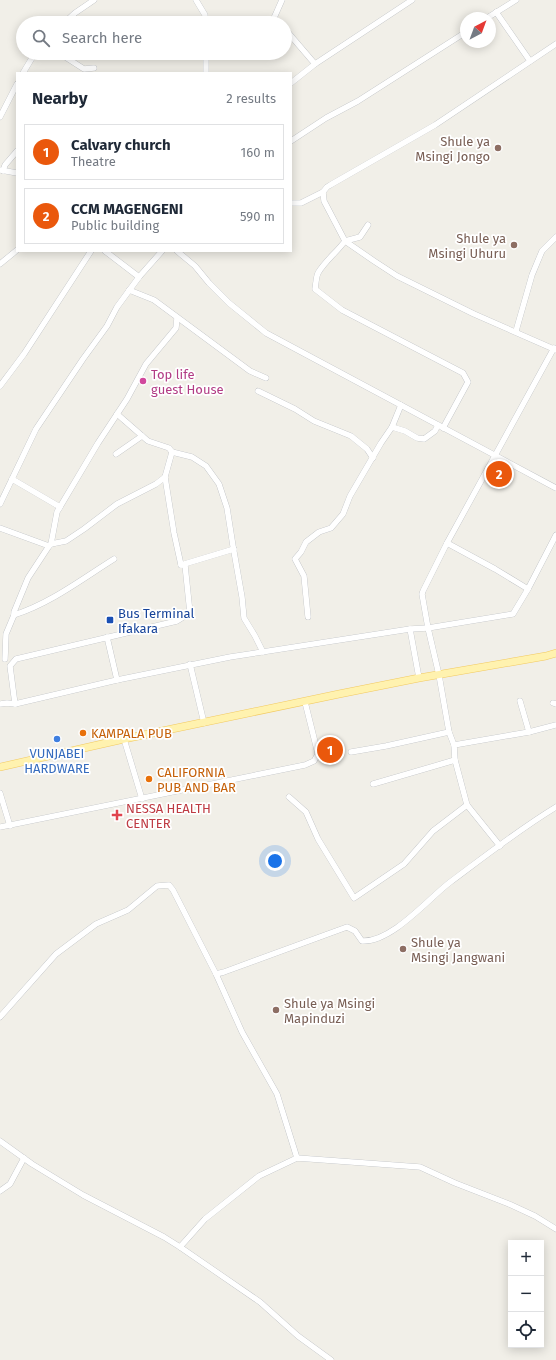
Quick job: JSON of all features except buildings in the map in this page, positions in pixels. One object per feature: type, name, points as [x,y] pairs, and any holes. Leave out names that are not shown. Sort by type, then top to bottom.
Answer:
[{"type":"main road","points":[[0,767],[124,739],[419,678],[439,676],[556,653]]},
{"type":"street","points":[[72,16],[94,0]]},
{"type":"street","points":[[196,0],[205,16]]},
{"type":"street","points":[[275,16],[282,0]]},
{"type":"street","points":[[292,82],[315,64],[412,0]]},
{"type":"street","points":[[516,0],[508,2],[496,12],[530,61]]},
{"type":"street","points":[[292,141],[326,118],[358,102],[460,36]]},
{"type":"street","points":[[292,37],[315,64]]},
{"type":"street","points":[[292,203],[301,203],[323,192],[332,184],[435,125],[556,44]]},
{"type":"street","points":[[24,72],[31,60]]},
{"type":"street","points":[[70,60],[84,69],[94,68]]},
{"type":"street","points":[[206,60],[206,72]]},
{"type":"street","points":[[0,117],[16,86]]},
{"type":"street","points":[[16,152],[2,170],[16,173]]},
{"type":"street","points":[[323,192],[324,201],[344,241],[397,276],[474,314],[555,349],[495,455],[447,543],[423,591],[428,628],[433,645],[449,732],[454,745],[455,760],[467,805],[500,846]]},
{"type":"street","points":[[368,225],[360,237],[344,241],[318,274],[316,289],[342,310],[463,373],[468,382],[440,427],[424,439],[417,438],[405,431],[392,428]]},
{"type":"street","points":[[516,331],[534,269],[542,251],[556,237]]},
{"type":"street","points":[[0,264],[16,251]]},
{"type":"street","points":[[0,384],[24,354],[90,252]]},
{"type":"street","points":[[106,252],[139,277]]},
{"type":"street","points":[[0,504],[36,428],[107,326],[117,307],[129,290],[161,252]]},
{"type":"street","points":[[178,252],[195,266],[208,283],[266,332],[440,427],[556,488]]},
{"type":"street","points":[[129,290],[154,300],[250,371],[266,378]]},
{"type":"street","points":[[5,659],[6,634],[28,578],[50,545],[57,512],[139,380],[146,364],[176,328],[177,318]]},
{"type":"street","points":[[258,391],[295,409],[314,421],[351,436],[367,449],[373,458]]},
{"type":"street","points":[[308,617],[304,576],[295,559],[301,552],[306,542],[319,532],[331,528],[343,514],[350,496],[392,428],[402,405]]},
{"type":"street","points":[[117,414],[148,441],[169,448],[172,452],[192,457],[206,466],[219,484],[226,508],[234,549],[244,618],[263,652]]},
{"type":"street","points":[[116,454],[142,436]]},
{"type":"street","points":[[172,452],[165,477],[181,565]]},
{"type":"street","points":[[0,528],[50,545],[66,541],[117,504],[156,484],[165,477]]},
{"type":"street","points":[[12,479],[60,507]]},
{"type":"street","points":[[0,704],[15,704],[190,664],[512,614],[528,589],[556,535]]},
{"type":"street","points":[[447,543],[528,589]]},
{"type":"street","points":[[181,565],[234,549]]},
{"type":"street","points":[[14,615],[39,606],[114,559]]},
{"type":"street","points":[[15,704],[10,666],[16,659],[177,621],[190,613],[185,565],[181,565]]},
{"type":"street","points":[[410,629],[419,678]]},
{"type":"street","points":[[107,637],[117,680]]},
{"type":"street","points":[[190,664],[204,723]]},
{"type":"street","points":[[520,701],[529,732]]},
{"type":"street","points":[[0,827],[305,765],[314,761],[318,754],[305,702]]},
{"type":"street","points":[[454,745],[529,732],[556,725]]},
{"type":"street","points":[[351,752],[449,732]]},
{"type":"street","points":[[124,739],[142,799]]},
{"type":"street","points":[[373,784],[455,760]]},
{"type":"street","points":[[0,793],[10,826]]},
{"type":"street","points":[[289,797],[306,812],[318,839],[354,898],[404,864],[433,831],[467,805]]},
{"type":"street","points":[[216,974],[346,927],[355,931],[362,941],[369,942],[385,935],[414,916],[445,887],[500,846],[556,808]]},
{"type":"street","points":[[0,1017],[56,954],[96,924],[128,910],[157,886],[169,885],[173,890],[216,974],[242,1032],[277,1094],[297,1158]]},
{"type":"street","points":[[0,1142],[83,1195],[164,1237],[180,1247],[260,1302],[298,1336],[331,1360]]},
{"type":"street","points":[[0,1191],[10,1184],[24,1158]]},
{"type":"street","points":[[180,1247],[205,1219],[259,1176],[297,1158],[420,1167],[455,1183],[509,1204],[535,1216],[556,1229]]},
{"type":"place","name":"Shule ya Msingi Jongo","points":[[498,148]]},
{"type":"place","name":"Shule ya Msingi Uhuru","points":[[514,245]]},
{"type":"place","name":"Top life guest House","points":[[143,381]]},
{"type":"place","name":"CCM MAGENGENI","points":[[499,474]]},
{"type":"place","name":"Bus Terminal Ifakara","points":[[110,620]]},
{"type":"place","name":"KAMPALA PUB","points":[[83,733]]},
{"type":"place","name":"VUNJABEI HARDWARE","points":[[57,739]]},
{"type":"place","name":"Calvary church","points":[[330,750]]},
{"type":"place","name":"CALIFORNIA PUB AND BAR","points":[[149,779]]},
{"type":"place","name":"NESSA HEALTH CENTER","points":[[117,815]]},
{"type":"place","name":"Shule ya Msingi Jangwani","points":[[403,949]]},
{"type":"place","name":"Shule ya Msingi Mapinduzi","points":[[276,1010]]}]
